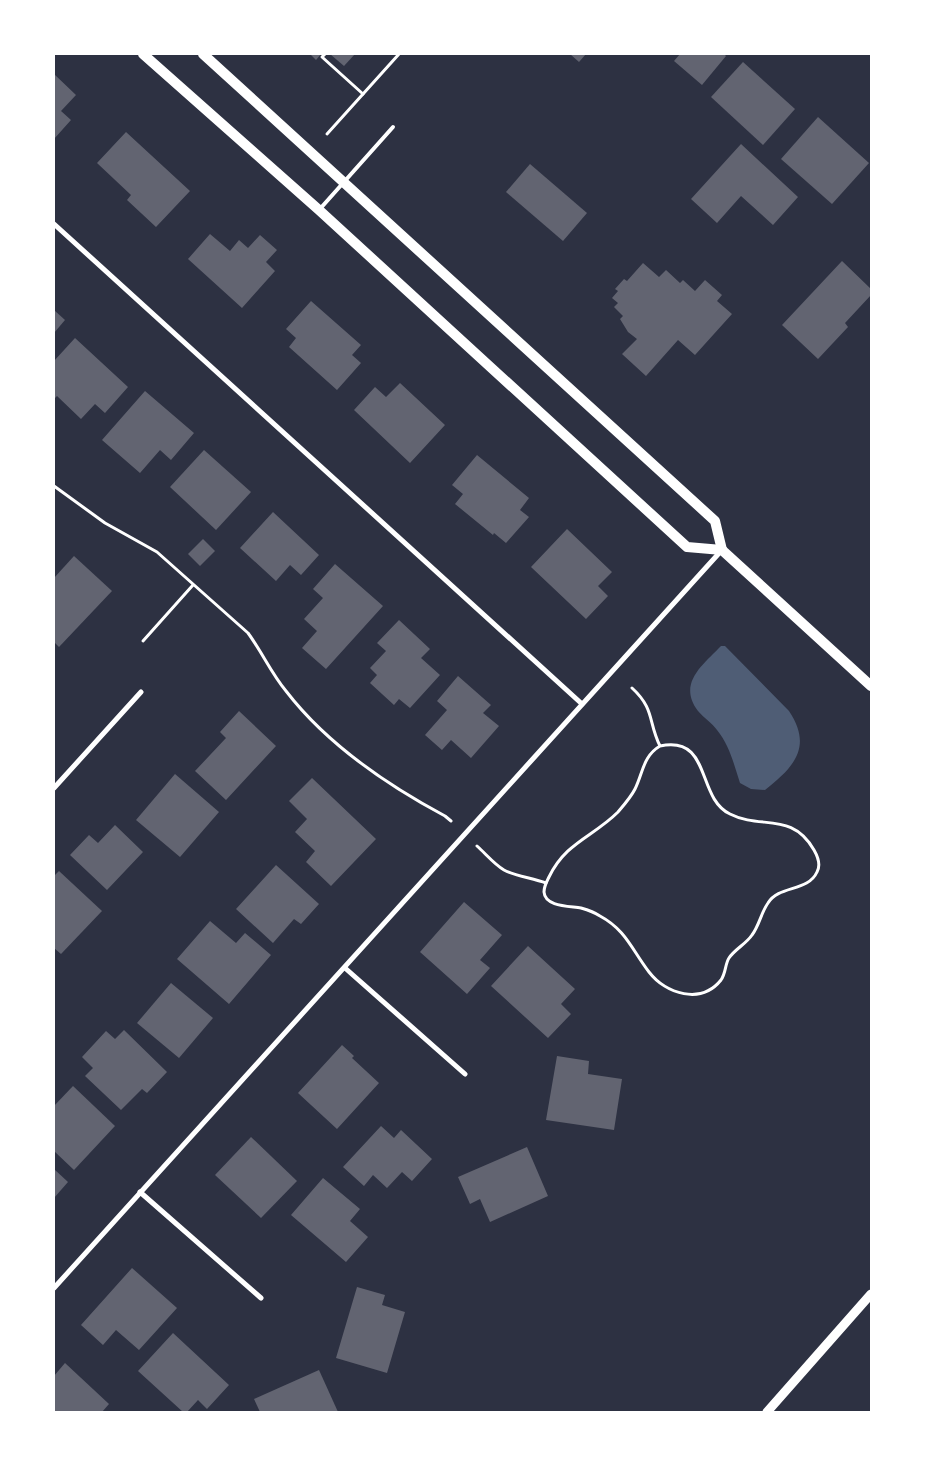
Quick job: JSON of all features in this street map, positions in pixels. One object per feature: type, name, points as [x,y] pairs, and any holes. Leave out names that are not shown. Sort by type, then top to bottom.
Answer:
[{"type":"main road","points":[[144,54],[319,210],[687,547],[722,550]]},
{"type":"main road","points":[[203,54],[715,521],[722,550],[871,686]]},
{"type":"street","points":[[54,224],[582,704]]},
{"type":"street","points":[[54,1288],[722,550]]},
{"type":"street","points":[[54,788],[141,692]]},
{"type":"street","points":[[345,968],[465,1074]]},
{"type":"street","points":[[140,1192],[261,1298]]},
{"type":"street","points":[[766,1412],[871,1294]]},
{"type":"lane","points":[[319,210],[393,128]]},
{"type":"path","points":[[325,54],[322,57],[363,94]]},
{"type":"path","points":[[327,134],[399,54]]},
{"type":"path","points":[[54,486],[105,523],[157,552],[248,633],[286,691],[306,715],[321,729],[392,786],[451,821]]},
{"type":"path","points":[[143,641],[193,585]]},
{"type":"path","points":[[632,688],[649,708],[654,734],[660,746]]},
{"type":"path","points":[[672,744],[680,746],[697,758],[713,800],[719,808],[728,814],[744,819],[776,822],[791,828],[803,836],[814,850],[819,862],[819,869],[812,880],[782,892],[768,903],[754,934],[728,959],[725,972],[715,986],[706,991],[686,994],[664,988],[655,979],[626,938],[605,919],[586,910],[552,903],[546,898],[544,888],[561,857],[575,844],[604,824],[623,806],[634,791],[648,757],[653,750],[660,746],[672,744]]},
{"type":"path","points":[[477,846],[502,869],[512,874],[530,877],[546,883]]},
{"type":"water","points":[[721,646],[725,646],[789,711],[796,724],[800,746],[797,755],[784,773],[765,790],[751,789],[740,783],[725,742],[715,727],[698,711],[692,701],[691,683],[695,675]]},
{"type":"building","points":[[310,54],[321,54],[316,60]]},
{"type":"building","points":[[330,54],[355,54],[344,66]]},
{"type":"building","points":[[570,54],[586,54],[579,62]]},
{"type":"building","points":[[680,54],[724,54],[726,56],[702,85],[674,61]]},
{"type":"building","points":[[743,62],[795,109],[763,145],[711,97]]},
{"type":"building","points":[[54,74],[76,95],[61,111],[71,120],[54,139]]},
{"type":"building","points":[[818,117],[869,163],[832,204],[781,159]]},
{"type":"building","points":[[126,132],[190,191],[156,227],[127,200],[131,195],[97,163]]},
{"type":"building","points":[[741,144],[798,197],[773,225],[741,196],[717,223],[691,199]]},
{"type":"building","points":[[530,164],[587,213],[563,241],[506,192]]},
{"type":"building","points":[[210,234],[230,251],[239,240],[248,248],[260,235],[277,250],[266,262],[275,271],[242,308],[188,259]]},
{"type":"building","points":[[842,261],[871,289],[871,295],[845,323],[848,327],[818,359],[782,325]]},
{"type":"building","points":[[643,263],[659,277],[666,270],[680,283],[683,280],[695,291],[705,280],[722,295],[717,301],[732,314],[695,355],[678,340],[646,376],[622,354],[637,339],[628,332],[620,319],[623,316],[614,307],[618,303],[612,298],[618,291],[615,289],[624,279],[627,281]]},
{"type":"building","points":[[311,301],[361,345],[352,355],[361,363],[337,390],[289,347],[296,338],[286,329]]},
{"type":"building","points":[[54,310],[65,320],[54,333]]},
{"type":"building","points":[[75,338],[128,387],[105,413],[95,404],[81,419],[57,396],[54,399],[54,361]]},
{"type":"building","points":[[400,383],[445,425],[410,463],[354,410],[375,387],[386,397]]},
{"type":"building","points":[[145,391],[194,433],[171,460],[160,450],[140,473],[102,440]]},
{"type":"building","points":[[204,450],[251,492],[216,530],[170,487]]},
{"type":"building","points":[[477,455],[529,498],[520,510],[529,517],[506,543],[494,533],[493,535],[455,504],[463,494],[452,485]]},
{"type":"building","points":[[273,512],[319,555],[301,575],[290,565],[276,581],[240,548]]},
{"type":"building","points":[[567,529],[612,572],[598,586],[608,596],[586,619],[531,567]]},
{"type":"building","points":[[203,539],[215,551],[200,566],[188,554]]},
{"type":"building","points":[[74,556],[112,591],[59,647],[54,642],[54,578]]},
{"type":"building","points":[[335,564],[383,606],[326,669],[302,648],[317,631],[304,619],[323,598],[313,589]]},
{"type":"building","points":[[399,620],[430,649],[421,658],[440,675],[410,708],[399,699],[394,705],[370,683],[377,675],[370,668],[386,651],[377,643]]},
{"type":"building","points":[[458,676],[491,705],[483,713],[499,726],[471,758],[451,740],[442,750],[425,735],[447,710],[437,701]]},
{"type":"building","points":[[239,711],[276,746],[226,800],[195,771],[226,738],[220,732]]},
{"type":"building","points":[[175,774],[219,812],[180,857],[136,820]]},
{"type":"building","points":[[312,778],[376,839],[331,886],[306,862],[315,851],[295,832],[307,819],[289,801]]},
{"type":"building","points":[[115,825],[143,852],[107,890],[70,855],[89,835],[98,843]]},
{"type":"building","points":[[276,865],[319,904],[301,924],[294,919],[273,943],[236,909]]},
{"type":"building","points":[[59,871],[102,911],[61,954],[54,948],[54,876]]},
{"type":"building","points":[[464,902],[502,935],[480,960],[490,968],[467,994],[420,952]]},
{"type":"building","points":[[210,921],[236,943],[245,933],[271,955],[229,1004],[177,959]]},
{"type":"building","points":[[528,946],[575,989],[561,1004],[571,1014],[548,1038],[491,986]]},
{"type":"building","points":[[171,983],[213,1018],[179,1058],[137,1023]]},
{"type":"building","points":[[124,1030],[167,1072],[147,1093],[142,1089],[121,1110],[85,1076],[93,1068],[82,1057],[106,1031],[115,1039]]},
{"type":"building","points":[[342,1045],[354,1056],[352,1058],[379,1083],[337,1129],[298,1093]]},
{"type":"building","points":[[557,1056],[589,1061],[588,1074],[622,1079],[614,1130],[546,1120]]},
{"type":"building","points":[[73,1086],[115,1126],[74,1170],[54,1151],[54,1106]]},
{"type":"building","points":[[381,1126],[394,1138],[401,1130],[432,1159],[412,1181],[402,1172],[387,1188],[373,1175],[364,1186],[343,1167]]},
{"type":"building","points":[[251,1137],[297,1181],[261,1218],[215,1175]]},
{"type":"building","points":[[527,1147],[548,1196],[490,1222],[480,1199],[470,1204],[458,1177]]},
{"type":"building","points":[[54,1169],[68,1182],[54,1198]]},
{"type":"building","points":[[323,1178],[360,1209],[350,1221],[368,1237],[346,1262],[291,1215]]},
{"type":"building","points":[[132,1268],[177,1308],[139,1350],[116,1330],[103,1345],[81,1325]]},
{"type":"building","points":[[357,1287],[385,1295],[382,1305],[405,1312],[387,1373],[336,1358]]},
{"type":"building","points":[[173,1333],[229,1385],[207,1409],[198,1400],[187,1412],[183,1412],[138,1371]]},
{"type":"building","points":[[65,1363],[109,1404],[102,1412],[54,1412],[54,1376]]},
{"type":"building","points":[[319,1370],[338,1412],[260,1412],[254,1399]]}]
